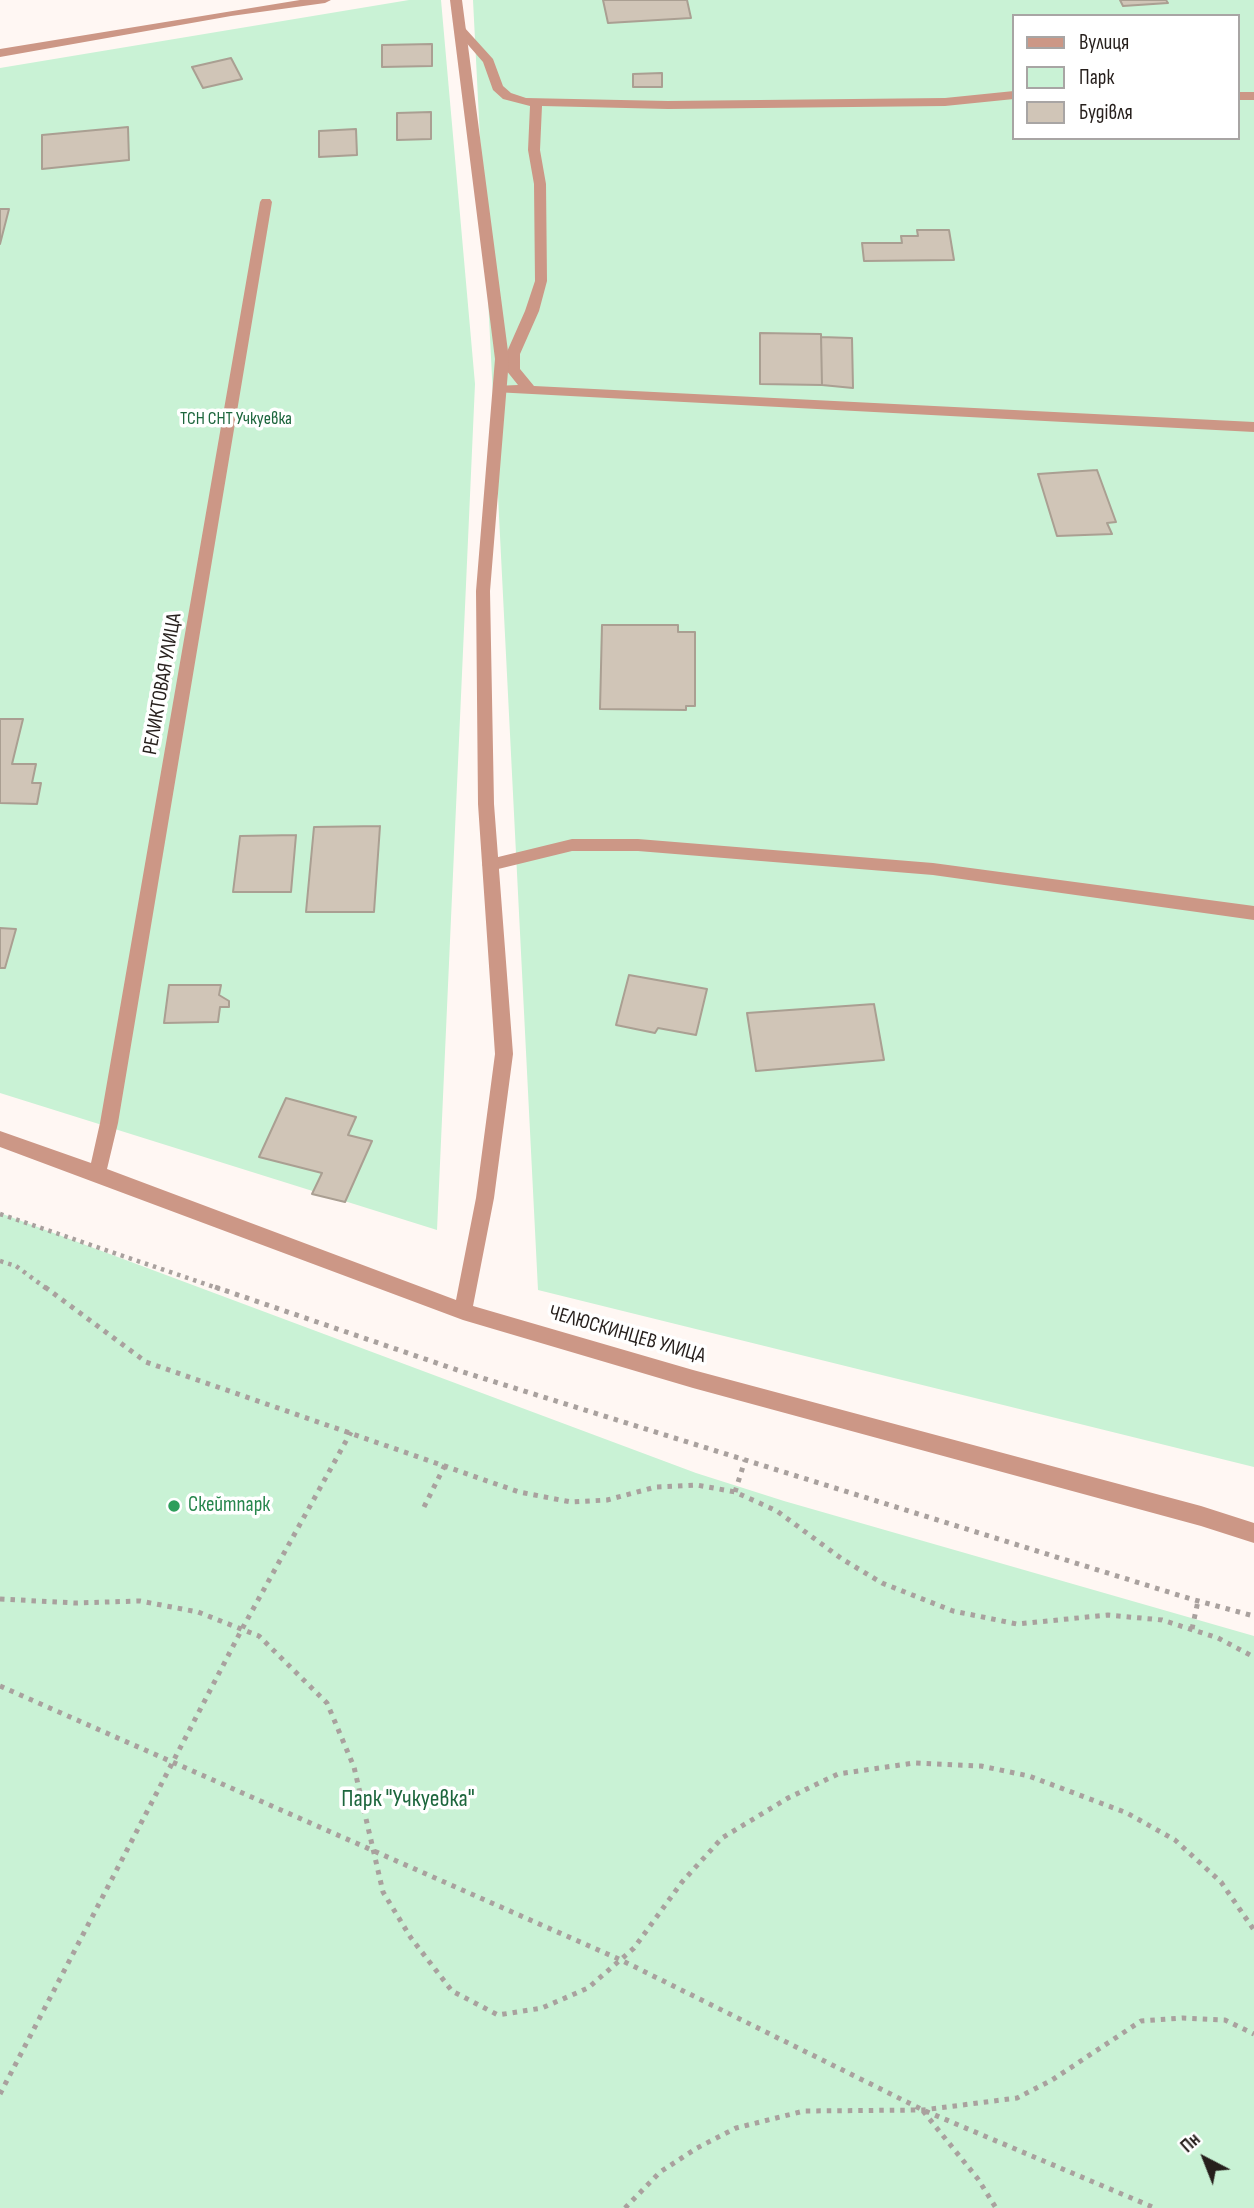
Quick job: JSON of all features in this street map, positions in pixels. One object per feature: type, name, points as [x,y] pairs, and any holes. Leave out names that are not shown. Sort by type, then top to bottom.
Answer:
[{"type":"street","points":[[0,53],[231,13],[325,0]]},
{"type":"street","points":[[456,0],[502,359],[483,591],[486,804],[504,1054],[485,1198],[463,1311]]},
{"type":"street","points":[[460,29],[489,61],[497,87],[507,96],[536,103],[945,102],[1012,95]]},
{"type":"street","points":[[530,391],[513,370],[513,354],[520,331],[532,311],[541,281],[540,184],[534,150],[536,103]]},
{"type":"street","name":"РЕЛИКТОВАЯ УЛИЦА","points":[[97,1173],[109,1123],[266,202]]},
{"type":"street","points":[[499,389],[1254,427]]},
{"type":"street","points":[[490,865],[572,845],[638,845],[933,869],[1254,913]]},
{"type":"street","name":"ЧЕЛЮСКИНЦЕВ УЛИЦА","points":[[0,1139],[463,1311],[693,1378],[1188,1512],[1254,1533]]},
{"type":"path","points":[[0,1214],[463,1372],[1198,1601],[1254,1616]]},
{"type":"path","points":[[0,1261],[16,1266],[146,1362],[519,1492],[571,1502],[607,1500],[656,1487],[697,1485],[735,1492],[777,1511],[842,1559],[882,1583],[953,1611],[1017,1624],[1108,1615],[1162,1620],[1218,1637],[1254,1657]]},
{"type":"path","points":[[0,2094],[242,1629],[351,1432]]},
{"type":"path","points":[[735,1492],[745,1459]]},
{"type":"path","points":[[424,1507],[444,1465]]},
{"type":"path","points":[[0,1599],[75,1604],[140,1601],[198,1612],[259,1636],[327,1703],[354,1767],[383,1892],[419,1949],[452,1991],[498,2015],[542,2008],[588,1987],[634,1948],[682,1882],[722,1838],[788,1798],[838,1774],[914,1763],[981,1766],[1029,1776],[1127,1812],[1175,1840],[1221,1882],[1254,1930]]},
{"type":"path","points":[[1192,1629],[1198,1601]]},
{"type":"path","points":[[0,1686],[373,1853],[621,1960],[923,2110],[1155,2208]]},
{"type":"path","points":[[625,2208],[660,2172],[736,2127],[804,2111],[923,2110],[1017,2098],[1052,2080],[1142,2021],[1183,2018],[1226,2020],[1254,2034]]},
{"type":"path","points":[[923,2110],[978,2179],[996,2208]]},
{"type":"green space","name":"ТСН СНТ Учкуевка","points":[[409,0],[441,0],[475,384],[437,1230],[0,1093],[0,68]]},
{"type":"green space","points":[[473,0],[1254,0],[1254,1467],[538,1290]]},
{"type":"green space","name":"Парк \"Учкуевка\"","points":[[0,1213],[696,1473],[784,1501],[1254,1636],[1254,2208],[0,2208]]},
{"type":"building","points":[[603,0],[687,0],[691,18],[608,23]]},
{"type":"building","points":[[1120,0],[1166,0],[1168,3],[1123,6]]},
{"type":"building","points":[[432,44],[432,66],[382,67],[382,45]]},
{"type":"building","points":[[231,58],[242,79],[203,88],[192,67]]},
{"type":"building","points":[[662,73],[662,87],[633,87],[633,74]]},
{"type":"building","points":[[431,112],[431,139],[397,140],[397,113]]},
{"type":"building","points":[[128,127],[129,160],[42,169],[42,135]]},
{"type":"building","points":[[356,129],[357,155],[319,157],[319,131]]},
{"type":"building","points":[[0,209],[9,209],[0,244]]},
{"type":"building","points":[[917,230],[949,230],[954,260],[864,261],[862,243],[902,243],[901,236],[918,236]]},
{"type":"building","points":[[760,333],[821,334],[822,385],[760,384]]},
{"type":"building","points":[[821,337],[852,338],[853,388],[822,385]]},
{"type":"building","points":[[1097,470],[1116,522],[1107,523],[1112,534],[1057,536],[1038,474]]},
{"type":"building","points":[[602,625],[678,625],[678,632],[695,632],[695,706],[686,706],[686,710],[600,709]]},
{"type":"building","points":[[0,719],[23,719],[12,764],[36,764],[32,783],[41,783],[37,804],[0,803]]},
{"type":"building","points":[[380,826],[374,912],[306,912],[314,827]]},
{"type":"building","points":[[296,835],[291,892],[233,892],[240,836]]},
{"type":"building","points":[[0,928],[16,929],[5,968],[0,968]]},
{"type":"building","points":[[629,975],[707,989],[696,1035],[658,1028],[655,1033],[616,1025]]},
{"type":"building","points":[[169,985],[221,985],[219,995],[229,1001],[229,1007],[220,1007],[218,1022],[164,1023]]},
{"type":"building","points":[[874,1004],[884,1060],[756,1071],[747,1013]]},
{"type":"building","points":[[286,1098],[356,1117],[348,1135],[372,1141],[345,1202],[312,1194],[322,1173],[259,1157]]},
{"type":"place","name":"Скейтпарк","points":[[174,1506]]}]
